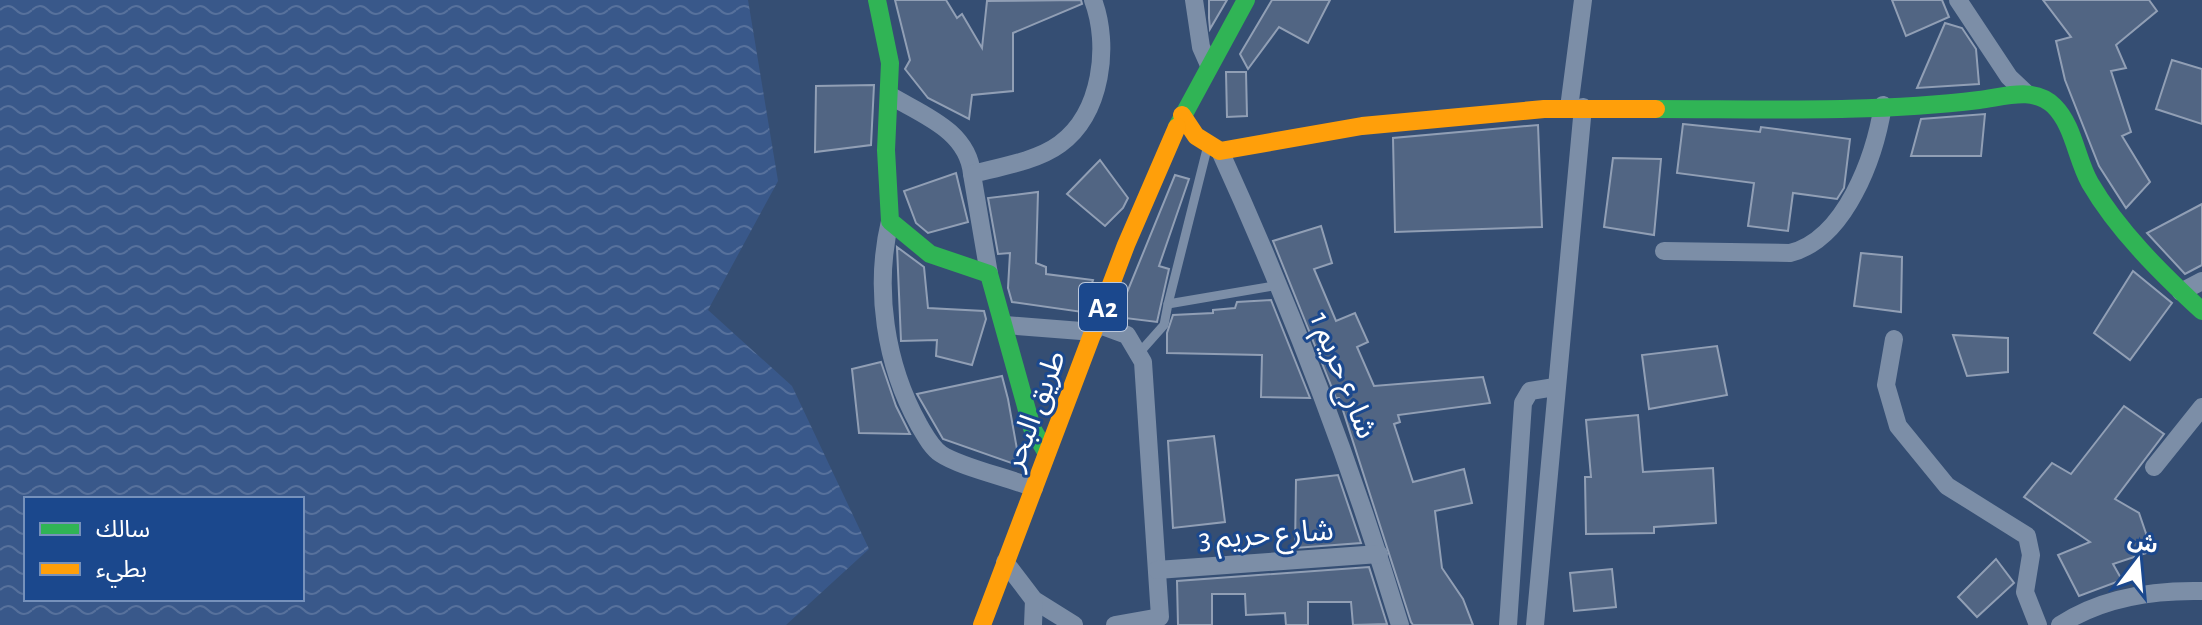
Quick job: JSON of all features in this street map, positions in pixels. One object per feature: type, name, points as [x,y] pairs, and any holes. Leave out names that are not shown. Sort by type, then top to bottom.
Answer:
[{"type":"street","points":[[877,0],[888,47],[891,96],[886,150],[890,221],[883,253],[883,311],[896,368],[912,412],[931,443],[943,455],[1034,488]]},
{"type":"street","points":[[972,174],[1051,150],[1078,125],[1091,100],[1101,57],[1103,40],[1093,0]]},
{"type":"street","points":[[1194,0],[1201,47],[1209,65]]},
{"type":"street","name":"طريق البحر","points":[[982,625],[1126,245],[1182,115],[1246,0]]},
{"type":"street","points":[[1535,625],[1583,0]]},
{"type":"street","points":[[1958,0],[2009,77],[2026,93]]},
{"type":"street","points":[[1182,115],[1196,136],[1214,148],[1362,126],[1576,107],[1761,111],[1959,102],[2026,93],[2043,96],[2060,111],[2091,184],[2181,292],[2202,311]]},
{"type":"street","points":[[891,96],[953,134],[969,155],[989,274],[1029,419],[1046,452]]},
{"type":"street","points":[[1664,251],[1790,253],[1808,248],[1827,232],[1859,184],[1876,146],[1883,105]]},
{"type":"street","name":"شارع حريم 1","points":[[1214,148],[1279,285],[1349,464],[1400,625]]},
{"type":"street","points":[[890,221],[930,254],[989,274]]},
{"type":"street","points":[[2181,292],[2202,281]]},
{"type":"street","points":[[1005,325],[1123,332],[1140,352],[1161,621],[1115,625]]},
{"type":"street","points":[[1894,339],[1886,378],[1892,416],[1916,452],[1947,486],[2019,528],[2027,536],[2031,555],[2025,592],[2038,625]]},
{"type":"street","points":[[1508,625],[1523,403],[1530,391],[1555,387]]},
{"type":"street","points":[[2154,467],[2202,407]]},
{"type":"street","name":"شارع حريم 3","points":[[1157,570],[1379,554]]},
{"type":"street","points":[[1005,562],[1034,600],[1074,625]]},
{"type":"street","points":[[2060,625],[2084,611],[2119,601],[2154,593],[2202,591]]},
{"type":"street","points":[[1033,625],[1034,600]]},
{"type":"lane","points":[[1140,352],[1164,325],[1214,148]]},
{"type":"lane","points":[[1168,304],[1279,285]]},
{"type":"water","points":[[0,0],[748,0],[778,181],[708,310],[792,386],[869,549],[786,625],[0,625]]},
{"type":"building","points":[[895,0],[946,0],[957,18],[962,14],[982,48],[987,1],[1081,0],[1082,4],[1013,33],[1013,91],[972,95],[969,119],[928,98],[905,69],[910,60]]},
{"type":"building","points":[[1209,0],[1227,0],[1210,29],[1209,18]]},
{"type":"building","points":[[1272,0],[1330,0],[1308,43],[1279,27],[1248,69],[1240,54]]},
{"type":"building","points":[[1892,0],[1942,0],[1949,17],[1906,36]]},
{"type":"building","points":[[2043,0],[2149,0],[2157,11],[2116,45],[2126,68],[2111,71],[2131,132],[2122,136],[2150,182],[2126,208],[2099,166],[2065,80],[2056,41],[2071,37]]},
{"type":"building","points":[[1945,23],[1962,28],[1976,49],[1979,84],[1917,88]]},
{"type":"building","points":[[2172,60],[2202,69],[2202,124],[2156,109]]},
{"type":"building","points":[[1226,72],[1246,72],[1247,116],[1227,117]]},
{"type":"building","points":[[874,85],[871,145],[815,152],[816,86]]},
{"type":"building","points":[[1985,114],[1981,156],[1911,156],[1921,119]]},
{"type":"building","points":[[1683,124],[1760,132],[1761,127],[1850,139],[1844,188],[1837,199],[1793,193],[1788,231],[1748,226],[1754,183],[1677,173]]},
{"type":"building","points":[[1538,125],[1542,227],[1395,232],[1393,138]]},
{"type":"building","points":[[1613,158],[1661,159],[1654,235],[1604,227]]},
{"type":"building","points":[[1100,160],[1128,198],[1123,208],[1105,226],[1067,194]]},
{"type":"building","points":[[956,173],[968,222],[928,233],[916,223],[904,191]]},
{"type":"building","points":[[1175,175],[1189,179],[1159,266],[1169,269],[1157,322],[1117,317]]},
{"type":"building","points":[[1038,192],[1036,263],[1046,267],[1046,274],[1093,280],[1082,312],[1012,302],[1008,288],[1010,253],[998,254],[988,198]]},
{"type":"building","points":[[2202,204],[2202,265],[2185,274],[2147,233]]},
{"type":"building","points":[[1321,226],[1332,263],[1314,269],[1336,321],[1355,313],[1368,342],[1357,347],[1374,386],[1483,377],[1490,403],[1398,415],[1400,422],[1394,424],[1413,482],[1464,469],[1472,503],[1435,511],[1442,568],[1463,599],[1473,625],[1413,625],[1411,622],[1339,398],[1336,398],[1273,241]]},
{"type":"building","points":[[897,247],[924,267],[928,308],[984,311],[986,319],[972,365],[936,356],[937,340],[901,341]]},
{"type":"building","points":[[1861,253],[1902,257],[1901,312],[1854,306]]},
{"type":"building","points":[[2133,271],[2172,303],[2130,360],[2094,333]]},
{"type":"building","points":[[1271,300],[1310,398],[1261,397],[1262,355],[1167,353],[1167,333],[1173,315],[1213,313],[1213,310],[1235,308],[1237,302]]},
{"type":"building","points":[[1953,335],[2008,338],[2008,372],[1967,376]]},
{"type":"building","points":[[1717,346],[1727,395],[1649,409],[1642,355]]},
{"type":"building","points":[[881,362],[896,406],[910,434],[859,433],[852,369]]},
{"type":"building","points":[[1002,376],[1020,466],[943,439],[917,394]]},
{"type":"building","points":[[2124,406],[2164,434],[2115,499],[2139,513],[2152,551],[2113,564],[2122,580],[2079,596],[2058,555],[2090,542],[2024,497],[2052,463],[2071,474]]},
{"type":"building","points":[[1638,415],[1643,472],[1713,468],[1716,523],[1654,527],[1654,533],[1586,534],[1585,477],[1591,477],[1586,420]]},
{"type":"building","points":[[1214,436],[1225,522],[1173,528],[1168,441]]},
{"type":"building","points":[[1338,475],[1361,543],[1295,548],[1296,480]]},
{"type":"building","points":[[1996,559],[2014,583],[1977,617],[1958,597]]},
{"type":"building","points":[[1369,567],[1387,624],[1353,625],[1351,602],[1308,602],[1308,625],[1286,625],[1285,613],[1246,615],[1245,594],[1212,594],[1212,625],[1178,625],[1177,581]]},
{"type":"building","points":[[1612,569],[1616,607],[1574,611],[1570,573]]},
{"type":"traffic: fast","points":[[877,0],[890,63],[886,150],[890,221],[930,254],[989,274],[1032,428],[1046,452]]},
{"type":"traffic: fast","points":[[1177,127],[1246,0]]},
{"type":"traffic: fast","points":[[1656,109],[1858,109],[1939,104],[2018,94],[2037,96],[2061,114],[2090,183],[2127,235],[2202,311]]},
{"type":"traffic: slow","points":[[1182,115],[1196,136],[1220,151],[1362,126],[1544,109],[1656,109]]},
{"type":"traffic: slow","points":[[982,625],[1126,245],[1177,127]]}]
